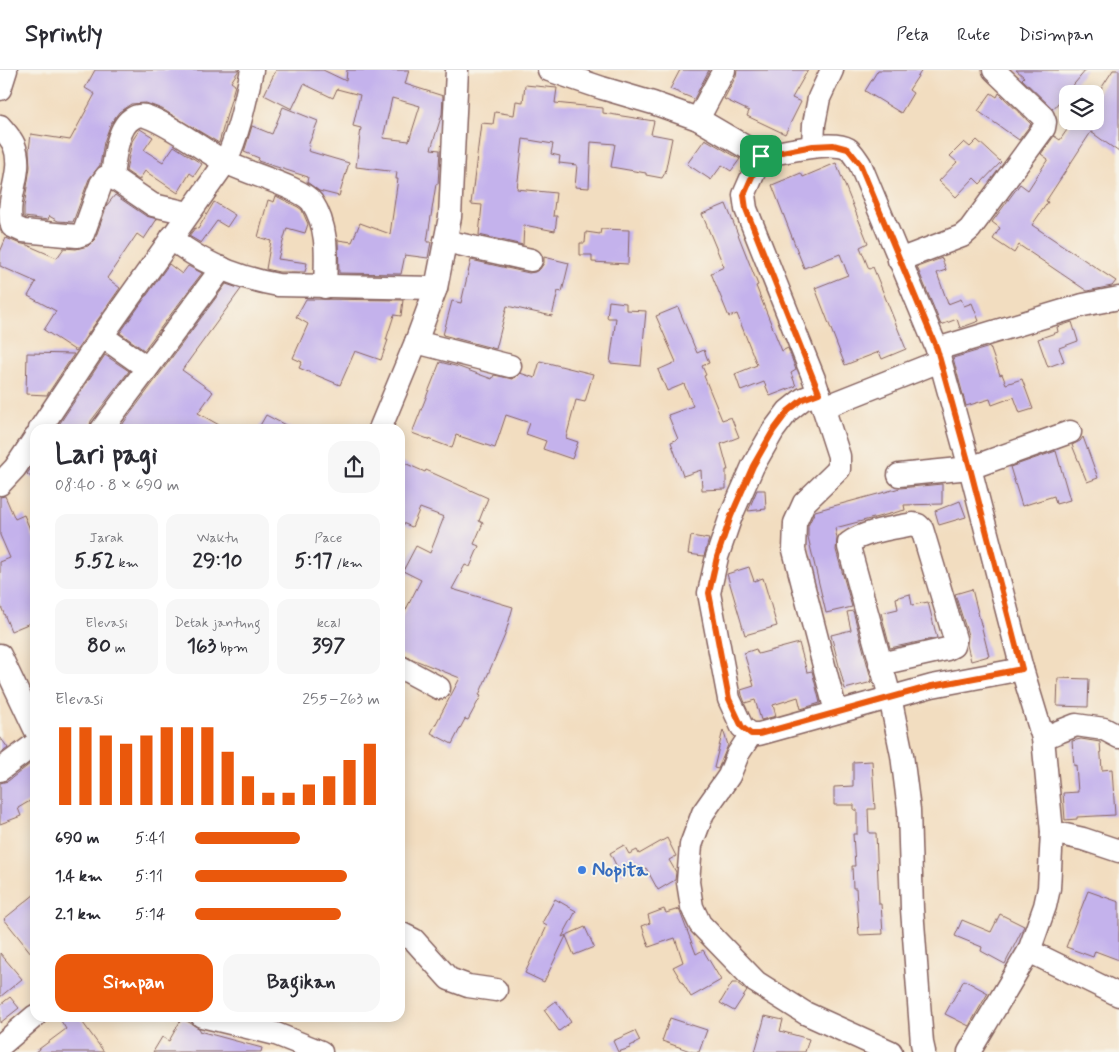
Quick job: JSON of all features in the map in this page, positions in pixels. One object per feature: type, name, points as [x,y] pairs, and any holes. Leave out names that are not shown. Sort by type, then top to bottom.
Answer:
[{"type":"street","points":[[0,90],[6,70]]},
{"type":"street","points":[[43,424],[170,238],[225,163],[244,111],[252,70]]},
{"type":"street","points":[[382,424],[436,288],[450,217],[457,70]]},
{"type":"street","points":[[549,70],[605,79],[653,103],[698,119],[761,156],[813,146],[833,145],[848,149],[860,164],[939,355],[1022,669],[1044,738],[1052,832],[1049,888],[1045,906],[1029,951],[969,1052]]},
{"type":"street","points":[[698,119],[724,70]]},
{"type":"street","points":[[813,146],[814,124],[819,98],[832,70]]},
{"type":"street","points":[[899,260],[962,236],[970,229],[1044,128],[1045,122],[1043,117],[994,70]]},
{"type":"street","points":[[112,177],[118,143],[124,129],[131,118],[140,116],[147,117],[169,128],[225,163],[297,191],[310,200],[319,216],[326,238],[326,287]]},
{"type":"street","points":[[0,126],[13,142],[18,156],[17,174],[9,217],[12,226],[23,232],[80,236],[83,234],[101,184],[106,177],[112,177],[153,205],[188,213]]},
{"type":"street","points":[[761,156],[744,195],[746,209],[821,400],[839,456],[839,468],[804,503],[795,523],[794,550],[836,712]]},
{"type":"street","points":[[170,238],[182,248],[222,268],[256,281],[278,285],[326,287],[436,288]]},
{"type":"street","points":[[445,241],[531,260]]},
{"type":"street","points":[[106,424],[222,268]]},
{"type":"street","points":[[1022,669],[956,681],[890,697],[759,734],[751,734],[742,727],[729,699],[709,593],[717,557],[731,516],[753,466],[773,431],[788,411],[803,399],[821,400],[939,355],[1083,305],[1119,298]]},
{"type":"street","points":[[102,336],[147,368]]},
{"type":"street","points":[[416,342],[510,366]]},
{"type":"street","points":[[899,475],[970,468],[1070,432]]},
{"type":"street","points":[[0,484],[15,468],[30,446]]},
{"type":"street","points":[[880,664],[947,649],[953,646],[956,640],[922,529],[918,525],[913,524],[876,532],[854,540],[849,543],[849,548],[880,664],[890,697],[902,754],[909,810],[912,909],[924,1052]]},
{"type":"street","points":[[947,649],[956,681]]},
{"type":"street","points":[[0,655],[30,718]]},
{"type":"street","points":[[405,670],[439,688]]},
{"type":"street","points":[[1044,738],[1076,725],[1104,729],[1119,736]]},
{"type":"street","points":[[751,734],[738,754],[729,776],[703,813],[691,845],[688,882],[692,907],[700,924],[756,982],[805,1013],[891,1052]]},
{"type":"street","points":[[0,770],[30,748]]},
{"type":"street","points":[[1052,832],[1083,838],[1119,851]]},
{"type":"street","points":[[405,936],[414,940],[449,979],[468,986],[496,990]]},
{"type":"street","points":[[1029,951],[1119,995]]},
{"type":"street","points":[[0,1046],[30,1020]]},
{"type":"street","points":[[227,1022],[276,1034],[321,1052]]},
{"type":"building","points":[[95,70],[239,70],[231,82],[235,85],[219,143],[162,109],[146,103],[131,104],[119,112],[111,123],[104,142],[100,165],[89,179],[73,222],[58,221],[49,216],[48,220],[24,217],[30,167],[29,150],[31,134],[70,140],[95,94],[85,88]]},
{"type":"building","points":[[276,70],[323,70],[346,81],[347,70],[409,70],[405,84],[443,96],[442,114],[431,149],[440,150],[438,184],[436,184],[427,242],[431,242],[428,258],[405,255],[401,274],[339,273],[338,240],[352,242],[360,223],[390,234],[398,179],[396,179],[397,172],[356,167],[361,128],[353,126],[360,95],[337,89],[333,98],[304,84],[292,109],[264,95]],"holes":[[[392,98],[420,106],[409,141],[383,138]]]},
{"type":"building","points":[[680,70],[709,70],[694,99],[670,89]]},
{"type":"building","points":[[737,70],[808,70],[792,98],[801,102],[785,134],[747,116],[749,111],[724,99],[736,76]]},
{"type":"building","points":[[878,70],[922,70],[909,90],[913,93],[901,113],[865,91]]},
{"type":"building","points":[[1016,70],[1086,70],[1073,85],[1059,85],[1059,102],[1053,109],[1022,79],[1024,77]]},
{"type":"building","points":[[1113,70],[1119,70],[1119,152],[1091,132],[1032,225],[1116,281],[1112,286],[1087,291],[1019,245],[1014,253],[993,239],[1000,228],[992,222],[1020,184],[1028,190],[1048,159],[1041,154],[1054,136],[1060,140],[1067,130],[1104,130],[1103,85]]},
{"type":"building","points":[[525,85],[557,88],[555,103],[603,108],[603,113],[654,121],[651,134],[672,138],[665,173],[662,178],[646,175],[646,173],[611,167],[615,144],[591,142],[589,188],[575,187],[577,165],[559,163],[560,156],[551,154],[553,144],[523,139],[517,189],[556,193],[553,216],[557,216],[555,231],[524,225],[523,245],[479,235],[482,205],[471,204],[481,123],[493,124],[495,112],[514,115],[516,101],[523,102]]},
{"type":"building","points":[[991,93],[997,97],[999,93],[1031,124],[1019,140],[978,111]]},
{"type":"building","points":[[283,107],[318,121],[308,146],[310,146],[308,151],[349,163],[339,196],[319,191],[307,182],[308,177],[258,161],[259,158],[244,152],[252,126],[272,134]]},
{"type":"building","points":[[140,129],[153,137],[144,150],[163,162],[174,146],[202,164],[194,176],[190,173],[178,193],[145,171],[139,180],[126,171],[132,141]]},
{"type":"building","points":[[705,139],[740,159],[731,171],[722,165],[711,180],[687,164]]},
{"type":"building","points":[[977,140],[1001,162],[980,184],[974,178],[956,197],[939,181],[957,162],[950,156],[964,142],[970,147]]},
{"type":"building","points":[[836,163],[868,243],[860,247],[869,269],[873,267],[906,349],[882,359],[879,352],[845,365],[815,288],[848,275],[840,254],[804,268],[772,185],[801,173],[803,177]]},
{"type":"building","points":[[115,195],[146,216],[157,219],[144,239],[137,234],[107,278],[120,288],[76,351],[44,330],[56,311],[28,296],[36,282],[0,266],[0,252],[6,238],[57,258],[64,248],[76,249],[88,246],[95,239],[107,205]]},
{"type":"building","points":[[276,196],[302,210],[308,224],[305,233],[287,228],[278,259],[307,263],[305,272],[279,272],[266,269],[271,241],[258,237],[268,200],[274,202]]},
{"type":"building","points":[[214,202],[235,215],[227,227],[217,221],[201,243],[189,236],[195,228],[198,229]]},
{"type":"building","points":[[726,204],[782,351],[788,348],[796,370],[791,373],[796,386],[770,396],[764,382],[741,391],[735,374],[757,365],[737,314],[729,317],[711,273],[724,267],[702,214]]},
{"type":"building","points":[[601,229],[629,230],[628,264],[592,262],[592,255],[580,255],[580,243],[585,243],[586,232],[600,234]]},
{"type":"building","points":[[544,257],[569,263],[562,292],[558,291],[552,316],[507,306],[496,349],[443,335],[452,301],[461,303],[471,260],[529,273],[540,269],[544,263]]},
{"type":"building","points":[[942,258],[946,270],[937,273],[948,304],[961,299],[964,306],[972,303],[979,321],[960,328],[957,319],[941,325],[917,267]]},
{"type":"building","points":[[169,264],[182,274],[188,266],[202,273],[144,350],[120,333]]},
{"type":"building","points":[[226,284],[241,289],[182,370],[213,392],[198,413],[217,424],[123,424]]},
{"type":"building","points":[[306,299],[403,300],[401,316],[394,315],[381,360],[355,351],[340,385],[299,368],[302,362],[293,358],[308,324],[296,317]]},
{"type":"building","points":[[609,301],[626,303],[626,310],[646,311],[641,366],[610,363],[616,318],[607,318]]},
{"type":"building","points":[[678,307],[697,353],[704,350],[709,363],[702,366],[706,375],[704,376],[722,420],[731,417],[739,437],[721,444],[728,470],[726,470],[726,489],[702,490],[701,470],[683,476],[671,442],[678,439],[668,415],[693,406],[684,384],[667,391],[658,370],[676,362],[656,316]]},
{"type":"building","points":[[1072,322],[1078,341],[1059,348],[1064,361],[1048,367],[1038,339],[1058,332],[1057,327]]},
{"type":"building","points":[[990,347],[1000,375],[1002,374],[1006,384],[1022,379],[1033,409],[1020,413],[1014,397],[992,405],[990,399],[966,406],[953,358]]},
{"type":"building","points":[[27,353],[74,354],[47,395],[26,394]]},
{"type":"building","points":[[105,355],[129,371],[90,424],[59,424]]},
{"type":"building","points":[[540,361],[593,374],[585,402],[576,400],[566,438],[578,442],[572,459],[543,449],[546,441],[526,434],[530,423],[506,415],[495,448],[456,435],[452,448],[412,433],[440,362],[492,379],[494,375],[513,379],[520,373],[535,378]]},
{"type":"building","points":[[266,415],[283,424],[261,424]]},
{"type":"building","points":[[1083,437],[1098,478],[1087,482],[1072,445]]},
{"type":"building","points":[[1056,451],[1070,500],[1056,504],[1054,496],[1022,506],[1010,467]]},
{"type":"building","points":[[405,463],[425,472],[426,470],[488,498],[479,521],[483,523],[474,544],[479,546],[470,567],[465,565],[452,589],[513,607],[505,635],[479,695],[481,696],[468,720],[465,719],[452,744],[431,733],[460,678],[405,656],[405,611],[421,580],[405,572],[405,567],[416,546],[430,553],[444,517],[420,508],[412,527],[405,524]]},
{"type":"building","points":[[942,484],[942,504],[904,505],[905,510],[835,528],[837,538],[836,550],[852,607],[826,613],[808,537],[808,526],[815,511],[900,488]]},
{"type":"building","points":[[757,490],[765,490],[766,509],[748,511]]},
{"type":"building","points":[[5,496],[15,519],[24,515],[30,529],[30,623],[11,631],[0,604],[0,562],[10,558],[0,535],[0,497]]},
{"type":"building","points":[[960,501],[966,517],[939,525],[935,511]]},
{"type":"building","points":[[691,536],[709,539],[704,556],[688,554]]},
{"type":"building","points":[[749,567],[754,581],[763,578],[777,626],[745,635],[727,574]]},
{"type":"building","points":[[972,589],[989,656],[971,661],[967,645],[968,635],[955,594]]},
{"type":"building","points":[[910,594],[912,605],[928,602],[937,638],[890,648],[881,613],[898,609],[896,598]]},
{"type":"building","points":[[853,611],[872,682],[845,689],[831,635],[851,630],[847,612]]},
{"type":"building","points":[[799,643],[807,672],[812,671],[820,703],[801,709],[798,697],[773,705],[776,716],[761,720],[755,700],[745,703],[742,695],[741,690],[754,686],[744,653],[756,649],[758,654]]},
{"type":"building","points":[[1058,678],[1089,679],[1088,707],[1057,706]]},
{"type":"building","points":[[723,730],[728,745],[718,769],[714,768]]},
{"type":"building","points":[[0,737],[8,748],[0,754]]},
{"type":"building","points":[[1081,739],[1100,742],[1102,770],[1112,769],[1115,815],[1077,817],[1077,819],[1065,820],[1063,793],[1078,792],[1072,741]]},
{"type":"building","points":[[872,761],[875,809],[868,809],[869,833],[876,833],[879,904],[881,904],[883,934],[859,935],[856,888],[853,888],[852,866],[855,866],[853,834],[857,834],[857,810],[854,810],[854,805],[834,805],[834,787],[853,786],[853,762]]},
{"type":"building","points":[[30,764],[30,801],[18,808],[21,816],[0,824],[0,783],[8,781]]},
{"type":"building","points":[[667,838],[676,856],[669,860],[676,872],[675,880],[658,890],[646,868],[640,871],[637,866],[621,875],[610,853],[624,845],[629,854],[637,850],[639,854]]},
{"type":"building","points":[[1088,891],[1119,902],[1119,960],[1095,951],[1093,957],[1066,947]]},
{"type":"building","points":[[30,898],[30,952],[4,919]]},
{"type":"building","points":[[555,899],[576,911],[562,937],[585,927],[594,947],[574,955],[566,936],[544,982],[525,973],[547,926],[542,923]]},
{"type":"building","points":[[664,909],[666,913],[679,909],[696,954],[703,950],[721,980],[691,997],[673,967],[683,962],[675,938],[649,947],[642,926],[650,923],[648,915]]},
{"type":"building","points":[[1000,914],[1024,926],[1005,964],[981,951],[982,947],[955,936],[962,920],[991,932]]},
{"type":"building","points":[[0,953],[22,979],[0,997]]},
{"type":"building","points":[[964,980],[988,993],[969,1026],[945,1014]]},
{"type":"building","points":[[732,983],[737,983],[747,991],[734,1011],[720,1003]]},
{"type":"building","points":[[10,997],[19,1008],[0,1023],[0,1005]]},
{"type":"building","points":[[556,1001],[571,1022],[559,1031],[544,1010]]},
{"type":"building","points":[[765,1016],[783,1020],[780,1031],[809,1039],[805,1052],[755,1052]]},
{"type":"building","points":[[670,1018],[707,1030],[699,1052],[693,1052],[662,1041]]},
{"type":"building","points":[[62,1022],[82,1022],[104,1052],[35,1052],[66,1029]]},
{"type":"building","points":[[180,1022],[189,1022],[200,1029],[199,1031],[262,1048],[261,1052],[153,1052],[162,1037],[169,1041]]},
{"type":"building","points":[[635,1031],[640,1041],[630,1046],[630,1048],[618,1052],[613,1041]]},
{"type":"place","name":"Nopita","points":[[582,870]]},
{"type":"route","points":[[833,145],[848,149],[860,164],[937,349],[1022,669],[932,686],[759,734],[751,734],[742,727],[729,699],[709,593],[717,557],[731,516],[753,466],[773,431],[788,411],[803,399],[819,393],[746,209],[744,195],[761,156],[813,146],[833,145]]}]
